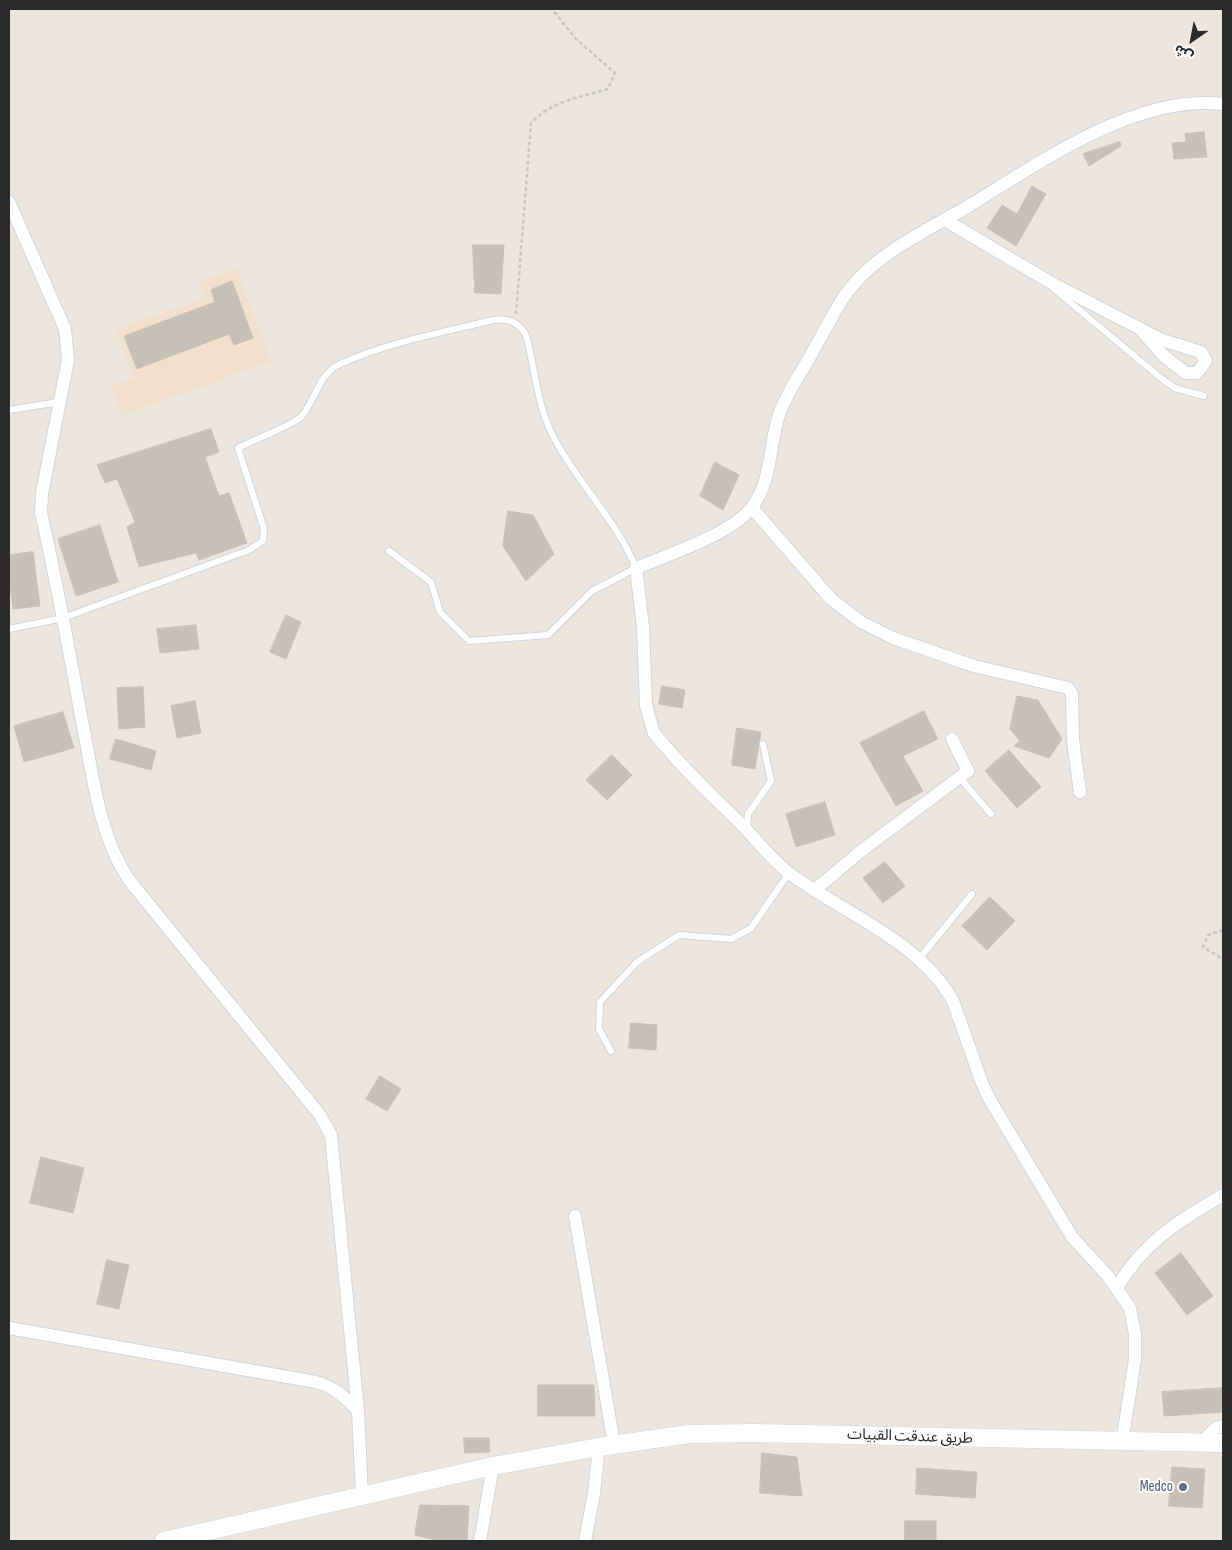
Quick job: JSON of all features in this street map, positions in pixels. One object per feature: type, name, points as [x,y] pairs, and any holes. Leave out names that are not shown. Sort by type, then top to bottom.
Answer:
[{"type":"main road","name":"طريق عندقت القبيات","points":[[164,1541],[493,1466],[606,1445],[689,1434],[754,1433],[1223,1444]]},
{"type":"street","points":[[1122,1443],[1133,1388],[1135,1334],[1130,1308],[1117,1288],[1068,1231],[982,1083],[954,1001],[947,990],[918,959],[882,932],[776,863],[662,743],[649,721],[643,627],[636,568],[728,527],[752,508],[761,493],[766,478],[775,429],[785,401],[849,290],[880,260],[1065,147],[1098,131],[1155,111],[1187,103],[1223,104]]},
{"type":"street","points":[[9,202],[65,328],[68,360],[42,492],[41,512],[100,809],[115,858],[147,902],[320,1115],[331,1135],[358,1411],[362,1495]]},
{"type":"street","points":[[945,220],[1032,271],[1140,329],[1162,340],[1201,352],[1206,361],[1197,373],[1186,373],[1165,357],[1140,329]]},
{"type":"street","points":[[752,508],[831,599],[861,622],[893,638],[974,666],[1068,688],[1072,694],[1072,730],[1080,792]]},
{"type":"street","points":[[816,889],[861,850],[968,771],[952,739]]},
{"type":"street","points":[[1117,1288],[1131,1266],[1157,1237],[1186,1216],[1223,1195]]},
{"type":"street","points":[[575,1216],[606,1445],[594,1492],[585,1541]]},
{"type":"street","points":[[9,1327],[316,1382],[327,1385],[345,1397],[358,1411]]},
{"type":"street","points":[[1201,1443],[1216,1428],[1223,1426]]},
{"type":"street","points":[[480,1541],[493,1466]]},
{"type":"lane","points":[[1032,271],[1162,379],[1175,388],[1204,396]]},
{"type":"lane","points":[[9,629],[63,618],[249,550],[263,541],[264,529],[238,448],[299,419],[326,375],[334,367],[402,343],[493,320],[503,319],[515,323],[524,330],[527,338],[541,403],[553,435],[623,542],[636,568],[592,591],[548,635],[469,641],[440,612],[431,582],[389,551]]},
{"type":"lane","points":[[9,410],[60,402]]},
{"type":"lane","points":[[747,831],[748,814],[771,782],[762,744]]},
{"type":"lane","points":[[959,777],[992,814]]},
{"type":"lane","points":[[611,1051],[599,1029],[600,1002],[637,962],[679,935],[731,939],[751,928],[789,872]]},
{"type":"lane","points":[[918,959],[972,894]]},
{"type":"path","points":[[515,323],[531,123],[540,114],[554,105],[608,88],[614,74],[576,39],[552,9]]},
{"type":"path","points":[[1223,930],[1208,935],[1203,948],[1223,959]]},
{"type":"shaded area","points":[[236,268],[271,361],[122,416],[111,387],[133,378],[116,330],[205,298],[200,282]]},
{"type":"building","points":[[1204,132],[1207,157],[1174,159],[1172,143],[1186,142],[1185,134]]},
{"type":"building","points":[[1120,142],[1121,146],[1089,166],[1083,154]]},
{"type":"building","points":[[1032,186],[1046,194],[1016,246],[987,228],[1002,205],[1017,214]]},
{"type":"building","points":[[473,245],[504,245],[501,294],[475,293]]},
{"type":"building","points":[[232,281],[253,338],[234,345],[229,334],[137,369],[124,336],[215,302],[211,290]]},
{"type":"building","points":[[211,429],[219,452],[205,457],[219,496],[229,493],[247,543],[199,560],[196,553],[139,567],[127,527],[135,522],[117,479],[105,483],[97,465]]},
{"type":"building","points":[[715,462],[739,475],[723,510],[700,496]]},
{"type":"building","points":[[508,511],[533,515],[554,554],[526,581],[503,546]]},
{"type":"building","points":[[100,525],[118,582],[76,596],[58,539]]},
{"type":"building","points":[[33,552],[40,606],[13,609],[9,579],[9,555]]},
{"type":"building","points":[[286,615],[301,622],[286,659],[270,652]]},
{"type":"building","points":[[196,625],[199,649],[160,653],[157,629]]},
{"type":"building","points":[[662,686],[685,690],[682,708],[659,704]]},
{"type":"building","points":[[143,687],[145,727],[119,729],[117,688]]},
{"type":"building","points":[[1017,696],[1038,700],[1062,739],[1049,758],[1014,746],[1020,741],[1010,729]]},
{"type":"building","points":[[195,701],[201,733],[177,738],[171,706]]},
{"type":"building","points":[[924,711],[938,739],[903,756],[923,791],[896,806],[860,743]]},
{"type":"building","points":[[63,712],[74,748],[24,762],[14,726]]},
{"type":"building","points":[[737,728],[761,732],[755,769],[732,765]]},
{"type":"building","points":[[116,739],[156,751],[151,770],[110,759]]},
{"type":"building","points":[[1009,750],[1041,787],[1017,808],[985,771]]},
{"type":"building","points":[[612,755],[632,775],[607,800],[586,780]]},
{"type":"building","points":[[825,802],[835,835],[796,847],[786,814]]},
{"type":"building","points":[[885,862],[905,886],[883,903],[863,878]]},
{"type":"building","points":[[990,897],[1015,921],[987,950],[962,926]]},
{"type":"building","points":[[631,1023],[657,1025],[656,1050],[629,1048]]},
{"type":"building","points":[[380,1076],[401,1089],[387,1111],[366,1099]]},
{"type":"building","points":[[41,1157],[84,1168],[73,1213],[30,1203]]},
{"type":"building","points":[[1181,1253],[1213,1296],[1187,1315],[1155,1273]]},
{"type":"building","points":[[107,1260],[129,1265],[119,1309],[97,1304]]},
{"type":"building","points":[[538,1385],[594,1385],[595,1416],[538,1416]]},
{"type":"building","points":[[1223,1388],[1223,1412],[1164,1416],[1162,1392]]},
{"type":"building","points":[[464,1438],[489,1438],[490,1452],[465,1453]]},
{"type":"building","points":[[762,1453],[797,1457],[802,1496],[760,1493]]},
{"type":"building","points":[[1172,1467],[1205,1469],[1202,1508],[1169,1506]]},
{"type":"building","points":[[917,1468],[977,1472],[975,1498],[916,1494]]},
{"type":"building","points":[[420,1505],[469,1506],[467,1541],[440,1541],[415,1535]]},
{"type":"building","points":[[905,1521],[936,1521],[936,1541],[905,1541]]},
{"type":"place","name":"Medco","points":[[1183,1487]]}]
